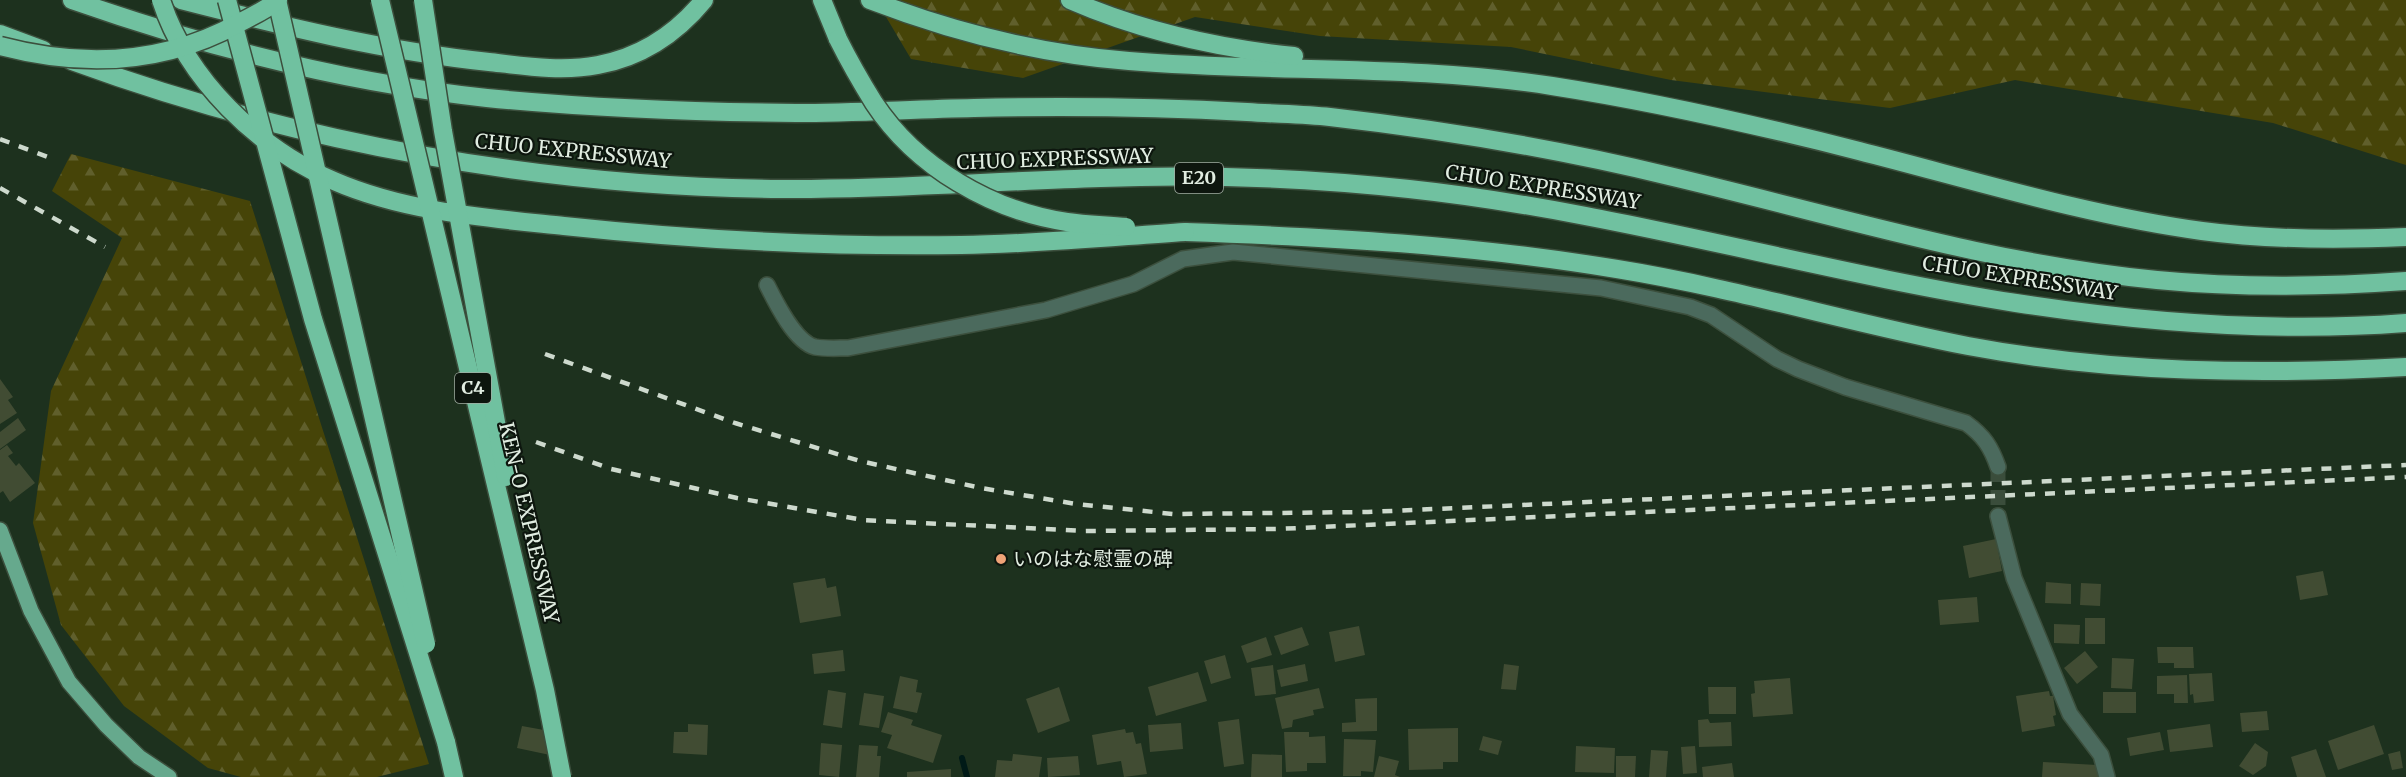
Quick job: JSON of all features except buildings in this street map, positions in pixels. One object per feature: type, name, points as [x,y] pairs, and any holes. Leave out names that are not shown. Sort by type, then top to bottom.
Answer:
[{"type":"highway","name":"CHUO EXPRESSWAY","points":[[72,0],[161,30],[265,58],[380,82],[483,97],[648,110],[801,113],[976,108],[1160,107],[1325,117],[1514,143],[1669,176],[1935,243],[2055,267],[2159,280],[2273,286],[2406,281]]},
{"type":"highway","points":[[160,0],[177,38],[213,89],[242,121],[270,144],[334,182],[410,204],[508,220],[642,234],[811,243],[963,245],[1185,232]]},
{"type":"highway","points":[[181,0],[325,36],[411,52],[524,66],[576,68],[617,60],[647,48],[681,26],[704,0]]},
{"type":"highway","points":[[227,0],[316,329],[446,742]]},
{"type":"highway","points":[[277,0],[419,609],[454,777]]},
{"type":"highway","points":[[0,46],[29,54],[68,59],[109,60],[161,54],[212,38],[271,6],[277,0]]},
{"type":"highway","name":"KEN-O EXPRESSWAY","points":[[380,0],[545,690],[562,777]]},
{"type":"highway","points":[[423,0],[443,131],[545,690]]},
{"type":"highway","points":[[822,0],[838,39],[875,104],[907,143],[934,166],[994,201],[1067,222],[1185,232],[1395,241],[1564,261],[1674,280],[1968,346],[2078,361],[2185,370],[2325,371],[2406,367]]},
{"type":"highway","points":[[870,0],[915,17],[999,41],[1128,61],[1455,75],[1549,85]]},
{"type":"highway","points":[[1070,0],[1148,29],[1252,52],[1471,72],[1661,105],[1763,127],[2037,199],[2119,217],[2205,231],[2296,238],[2406,237]]},
{"type":"highway","name":"CHUO EXPRESSWAY","points":[[0,34],[156,89],[285,126],[431,157],[628,182],[777,189],[922,187],[1109,177],[1331,182],[1491,199],[1566,211],[1935,288],[2086,313],[2188,324],[2256,326],[2406,323]]},
{"type":"main road","points":[[0,530],[31,611],[69,682],[106,725],[139,757],[169,777]]},
{"type":"street","points":[[767,285],[781,311],[798,335],[814,347],[827,348],[849,348],[1046,310],[1133,284],[1183,260],[1233,252],[1601,288],[1690,307],[1711,315],[1777,359],[1798,369],[1845,387],[1966,423],[1982,434],[1992,448],[1998,467]]},
{"type":"street","points":[[1998,516],[2014,578],[2070,714],[2101,754],[2107,777]]},
{"type":"green space","points":[[876,0],[2406,0],[2406,165],[2273,123],[2015,80],[1890,108],[1671,80],[1511,47],[1320,36],[1195,17],[1023,78],[911,59]]},
{"type":"green space","points":[[71,154],[250,201],[429,764],[377,777],[241,777],[208,768],[124,706],[61,625],[33,523],[51,391],[122,238],[52,191]]},
{"type":"waterway","points":[[962,758],[967,777]]},
{"type":"tunnel","points":[[1998,467],[1998,516]]},
{"type":"railway","points":[[0,139],[56,160]]},
{"type":"railway","points":[[0,188],[105,247]]},
{"type":"railway","points":[[545,354],[735,423],[860,461],[981,488],[1076,504],[1173,514],[1368,512],[2406,465]]},
{"type":"railway","points":[[536,442],[611,469],[737,498],[863,520],[1084,531],[1277,529],[2406,477]]},
{"type":"place","name":"いのはな慰霊の碑","points":[[1001,559]]}]
